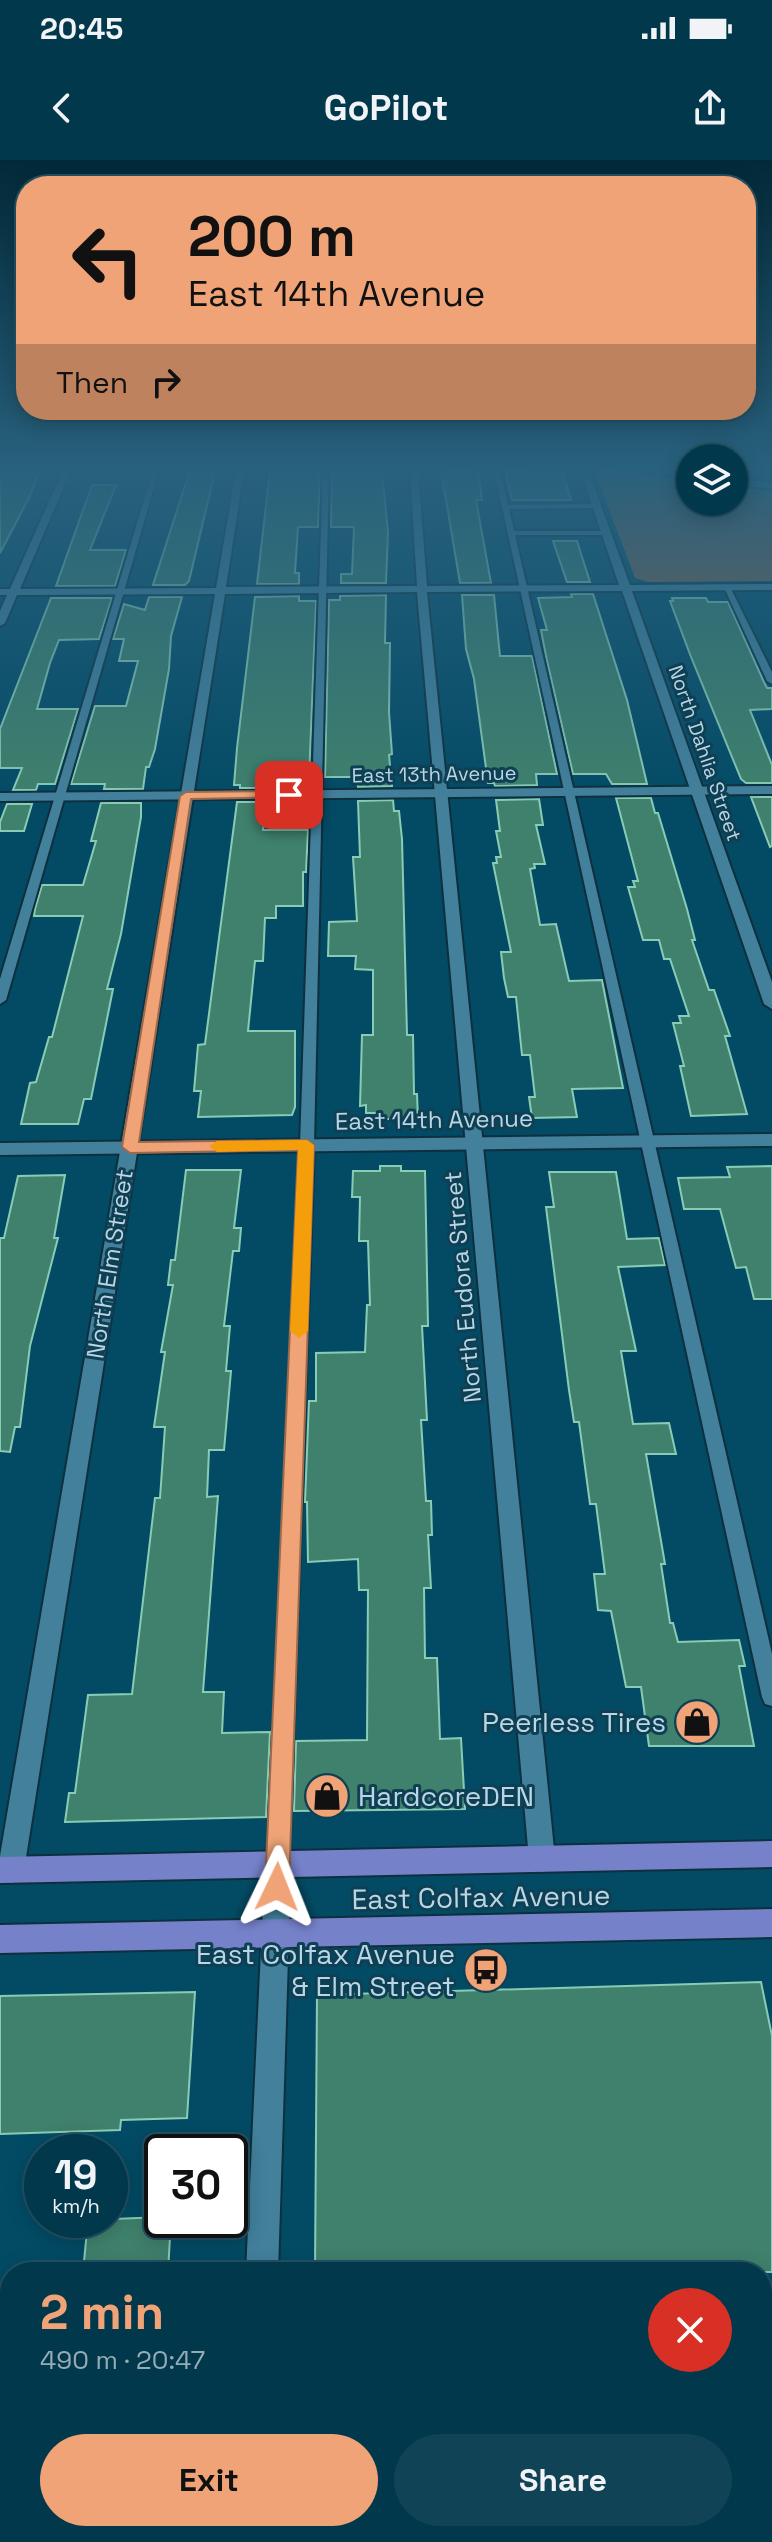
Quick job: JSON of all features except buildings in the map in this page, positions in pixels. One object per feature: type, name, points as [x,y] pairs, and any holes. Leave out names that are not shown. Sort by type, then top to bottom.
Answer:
[{"type":"main road","name":"East Colfax Avenue","points":[[5,1870],[772,1854]]},
{"type":"main road","name":"East Colfax Avenue","points":[[0,1939],[772,1923]]},
{"type":"street","points":[[0,623],[17,581]]},
{"type":"street","name":"North Elm Street","points":[[5,1870],[130,1147],[221,581]]},
{"type":"street","name":"North Eudora Street","points":[[421,581],[542,1859]]},
{"type":"street","name":"North Dahlia Street","points":[[624,581],[772,1004]]},
{"type":"street","points":[[0,592],[772,587]]},
{"type":"street","name":"East 13th Avenue","points":[[0,797],[772,790]]},
{"type":"street","name":"East 14th Avenue","points":[[0,1149],[772,1140]]},
{"type":"street","points":[[262,2262],[278,1864]]},
{"type":"lane","points":[[0,1000],[122,581]]},
{"type":"lane","points":[[278,1864],[307,1145],[323,581]]},
{"type":"lane","points":[[523,581],[772,1697]]},
{"type":"lane","points":[[726,587],[772,681]]},
{"type":"shaded area","points":[[645,581],[752,581],[648,582]]},
{"type":"slow traffic","points":[[217,1146],[307,1145],[299,1331]]},
{"type":"place","name":"Peerless Tires","points":[[697,1722]]},
{"type":"place","name":"HardcoreDEN","points":[[327,1796]]},
{"type":"place","name":"East Colfax Avenue & Elm Street","points":[[486,1970]]},
{"type":"route","points":[[277,1887],[307,1145],[130,1147],[186,796],[289,795]]}]
